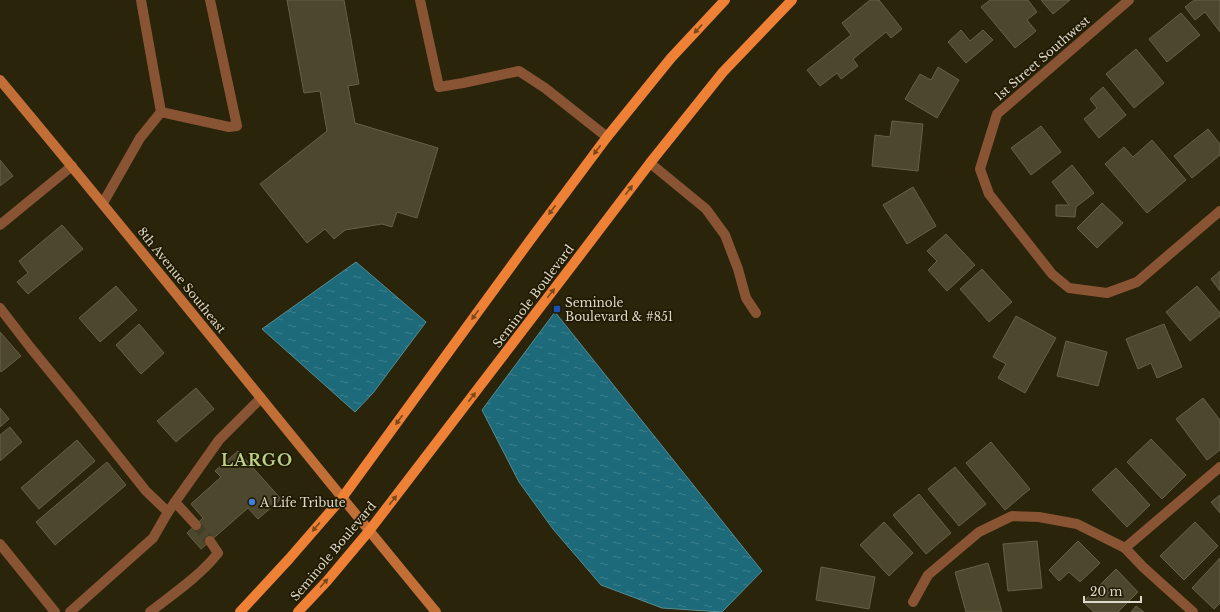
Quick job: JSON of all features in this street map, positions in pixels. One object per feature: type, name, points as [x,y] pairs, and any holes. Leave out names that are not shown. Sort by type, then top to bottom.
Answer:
[{"type":"main road","points":[[240,612],[342,498],[535,233],[607,138],[671,58],[725,0]]},
{"type":"main road","name":"Seminole Boulevard","points":[[298,612],[369,531],[650,163],[723,72],[792,0]]},
{"type":"street","points":[[103,203],[140,138],[161,112],[141,0]]},
{"type":"street","points":[[161,112],[229,127],[237,126],[210,0]]},
{"type":"street","points":[[420,0],[439,87],[519,71],[545,88],[607,138]]},
{"type":"street","name":"1st Street Southwest","points":[[1129,0],[997,114],[980,169],[989,194],[1052,274],[1069,288],[1106,293],[1137,282],[1220,211]]},
{"type":"street","name":"8th Avenue Southeast","points":[[0,80],[103,203],[436,612]]},
{"type":"street","points":[[650,163],[706,209],[725,235],[738,268],[742,288],[746,298],[756,313]]},
{"type":"street","points":[[0,225],[72,166]]},
{"type":"street","points":[[0,308],[146,491],[168,512]]},
{"type":"street","points":[[70,612],[153,538],[168,512],[219,440],[261,398]]},
{"type":"street","points":[[1125,548],[1220,467]]},
{"type":"street","points":[[175,502],[196,525]]},
{"type":"street","points":[[913,602],[928,575],[979,532],[1012,516],[1039,517],[1077,524],[1125,548],[1143,567],[1193,612]]},
{"type":"street","points":[[150,612],[203,570],[214,558],[218,553],[210,541]]},
{"type":"street","points":[[0,544],[55,612]]},
{"type":"water","points":[[356,262],[426,322],[373,393],[355,412],[262,329]]},
{"type":"water","points":[[555,312],[762,571],[722,612],[662,608],[601,585],[553,529],[519,482],[482,410]]},
{"type":"building","points":[[287,0],[344,0],[359,84],[348,86],[355,123],[438,148],[417,218],[397,212],[392,227],[382,224],[345,230],[334,239],[325,229],[307,243],[260,184],[327,131],[320,91],[304,93]]},
{"type":"building","points":[[870,0],[879,0],[902,29],[891,38],[886,32],[853,59],[858,66],[841,79],[837,73],[820,86],[807,70],[851,35],[842,23]]},
{"type":"building","points":[[990,0],[1028,0],[1037,12],[1027,20],[1036,31],[1015,48],[981,7]]},
{"type":"building","points":[[1041,0],[1070,0],[1053,14]]},
{"type":"building","points":[[1194,0],[1220,0],[1220,32],[1205,12],[1195,20],[1185,7]]},
{"type":"building","points":[[1181,13],[1200,35],[1167,62],[1149,39]]},
{"type":"building","points":[[961,30],[970,41],[983,30],[993,40],[966,63],[948,42]]},
{"type":"building","points":[[1136,49],[1164,83],[1134,108],[1106,74]]},
{"type":"building","points":[[938,67],[959,80],[937,118],[905,99],[920,74],[931,80]]},
{"type":"building","points":[[1103,87],[1126,115],[1099,138],[1084,119],[1097,108],[1090,99]]},
{"type":"building","points":[[892,121],[923,124],[918,171],[872,166],[875,135],[890,137]]},
{"type":"building","points":[[1041,126],[1061,152],[1031,175],[1011,148]]},
{"type":"building","points":[[1208,129],[1220,144],[1220,155],[1192,178],[1174,156]]},
{"type":"building","points":[[1152,140],[1186,180],[1147,213],[1105,164],[1124,147],[1133,157]]},
{"type":"building","points":[[0,160],[13,176],[0,186]]},
{"type":"building","points":[[1072,165],[1094,193],[1076,207],[1075,217],[1056,216],[1056,205],[1069,205],[1052,182]]},
{"type":"building","points":[[913,187],[936,226],[907,244],[883,205]]},
{"type":"building","points":[[1102,203],[1123,223],[1097,248],[1077,228]]},
{"type":"building","points":[[62,225],[83,249],[28,294],[17,282],[28,273],[19,261]]},
{"type":"building","points":[[946,234],[975,265],[947,291],[928,270],[937,261],[927,251]]},
{"type":"building","points":[[982,269],[1012,302],[989,322],[960,289]]},
{"type":"building","points":[[1220,271],[1220,291],[1211,279]]},
{"type":"building","points":[[116,286],[137,310],[100,342],[79,318]]},
{"type":"building","points":[[1197,286],[1220,313],[1220,316],[1190,341],[1166,312]]},
{"type":"building","points":[[1016,316],[1056,338],[1025,393],[998,378],[1006,364],[993,357]]},
{"type":"building","points":[[139,324],[164,353],[141,374],[116,345]]},
{"type":"building","points":[[1164,324],[1182,367],[1157,378],[1151,363],[1138,369],[1126,339]]},
{"type":"building","points":[[0,332],[21,356],[1,372],[0,370]]},
{"type":"building","points":[[1066,341],[1107,352],[1098,386],[1057,376]]},
{"type":"building","points":[[196,388],[214,409],[176,442],[157,421]]},
{"type":"building","points":[[1203,398],[1220,420],[1220,450],[1207,460],[1176,419]]},
{"type":"building","points":[[0,408],[9,419],[0,427]]},
{"type":"building","points":[[10,427],[22,442],[0,461],[0,435]]},
{"type":"building","points":[[1151,439],[1186,475],[1162,499],[1127,462]]},
{"type":"building","points":[[77,440],[95,461],[39,509],[21,488]]},
{"type":"building","points":[[991,442],[1030,489],[1005,510],[966,463]]},
{"type":"building","points":[[238,451],[281,499],[258,519],[248,508],[201,549],[187,533],[203,518],[191,504],[221,477],[215,471]]},
{"type":"building","points":[[107,462],[126,485],[55,545],[36,522]]},
{"type":"building","points":[[955,467],[986,504],[959,526],[928,489]]},
{"type":"building","points":[[1116,468],[1150,505],[1127,527],[1092,490]]},
{"type":"building","points":[[919,494],[951,533],[926,554],[893,515]]},
{"type":"building","points":[[1220,495],[1220,513],[1211,502]]},
{"type":"building","points":[[884,522],[913,553],[889,576],[860,545]]},
{"type":"building","points":[[1195,522],[1218,546],[1184,580],[1160,556]]},
{"type":"building","points":[[1037,541],[1042,588],[1008,591],[1003,544]]},
{"type":"building","points":[[1078,541],[1100,563],[1080,582],[1069,572],[1059,581],[1049,570]]},
{"type":"building","points":[[1220,558],[1220,603],[1214,609],[1192,588]]},
{"type":"building","points":[[988,563],[1002,612],[966,612],[955,572]]},
{"type":"building","points":[[821,567],[875,577],[869,609],[816,600]]},
{"type":"building","points":[[1116,569],[1138,592],[1118,612],[1094,612],[1083,602]]},
{"type":"building","points":[[1136,606],[1144,612],[1131,612]]},
{"type":"tunnel","points":[[196,525],[210,541]]},
{"type":"place","name":"Seminole Boulevard & #851","points":[[557,309]]},
{"type":"place","name":"A Life Tribute","points":[[252,502]]},
{"type":"district","name":"LARGO","points":[[257,460]]}]
